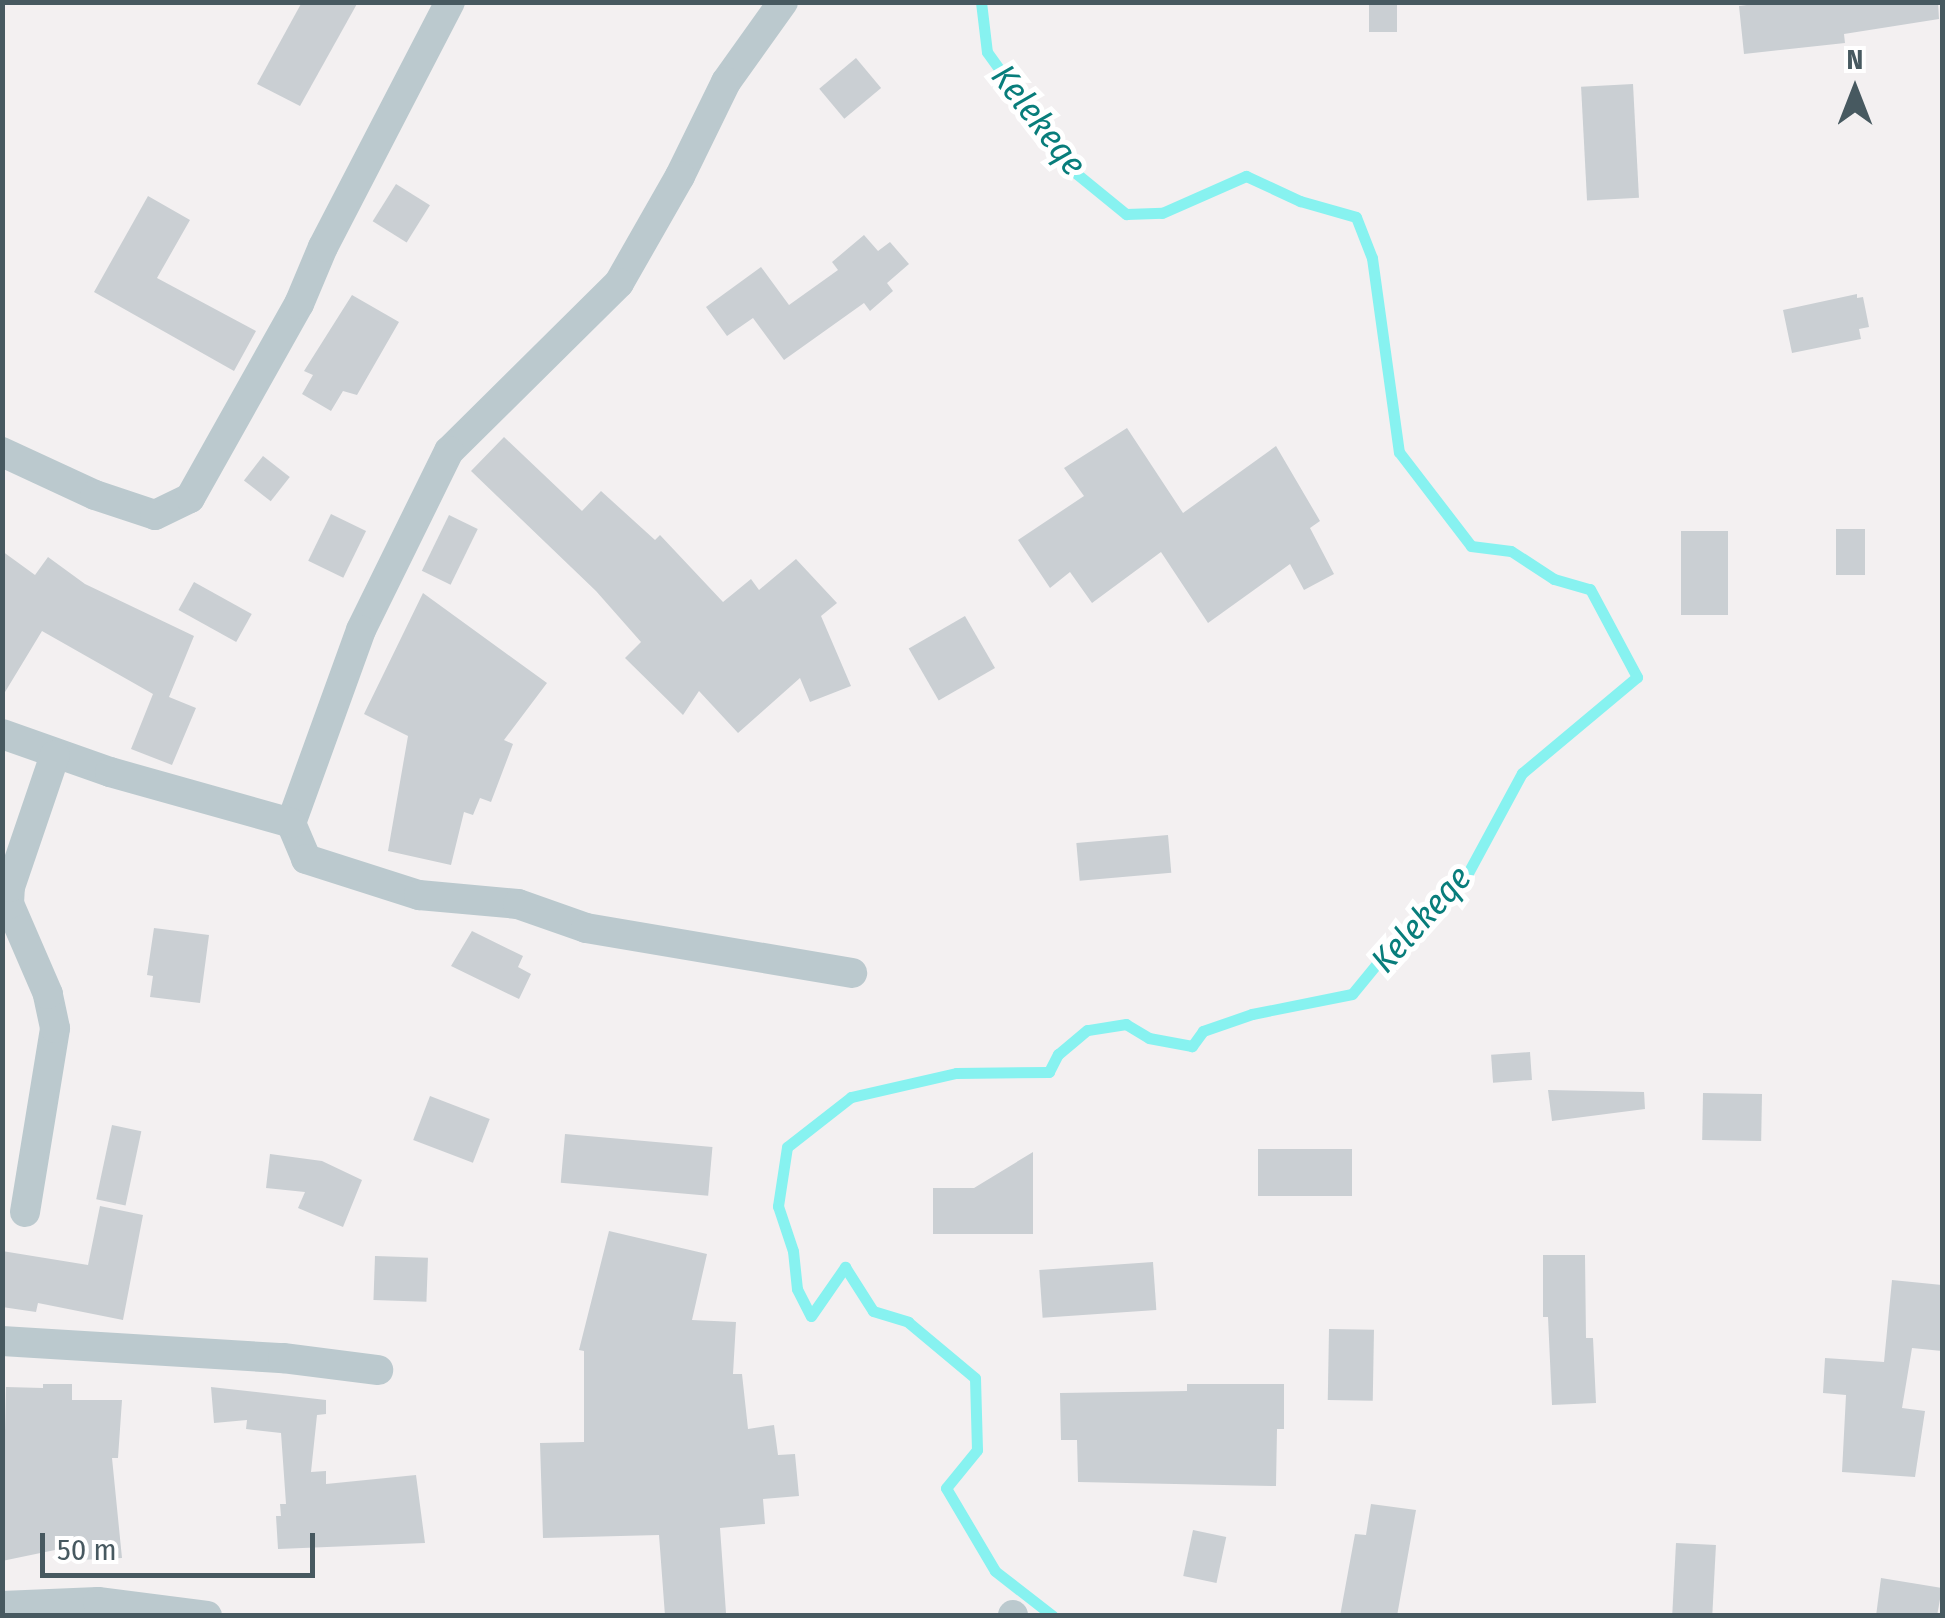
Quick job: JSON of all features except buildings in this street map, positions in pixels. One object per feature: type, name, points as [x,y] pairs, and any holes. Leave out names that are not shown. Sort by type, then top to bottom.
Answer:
[{"type":"street","points":[[2,452],[95,495],[155,515],[190,498],[299,304],[323,246],[450,2]]},
{"type":"street","points":[[783,2],[726,82],[619,283],[448,450],[361,630],[291,822],[306,858],[419,895],[518,904],[586,928],[852,973]]},
{"type":"street","points":[[2,734],[55,755],[291,822]]},
{"type":"street","points":[[25,1212],[55,1028],[48,994],[9,904],[10,887],[55,755]]},
{"type":"street","points":[[2,1342],[283,1358],[378,1370]]},
{"type":"street","points":[[2,1606],[98,1602],[207,1616]]},
{"type":"waterway","name":"Kelekeqe","points":[[981,2],[987,52],[1072,170],[1126,214],[1162,213],[1246,176],[1300,201],[1356,217],[1372,258],[1399,452],[1471,546],[1511,551],[1554,579],[1590,589],[1637,677],[1522,773],[1468,873],[1384,955],[1352,994],[1252,1014],[1203,1031],[1192,1046],[1149,1038],[1126,1024],[1087,1030],[1058,1054],[1049,1072],[956,1073],[851,1097],[787,1147],[778,1206],[793,1251],[797,1289],[811,1316],[845,1267],[873,1311],[908,1322],[975,1378],[977,1450],[946,1488],[995,1571],[1053,1616]]}]
